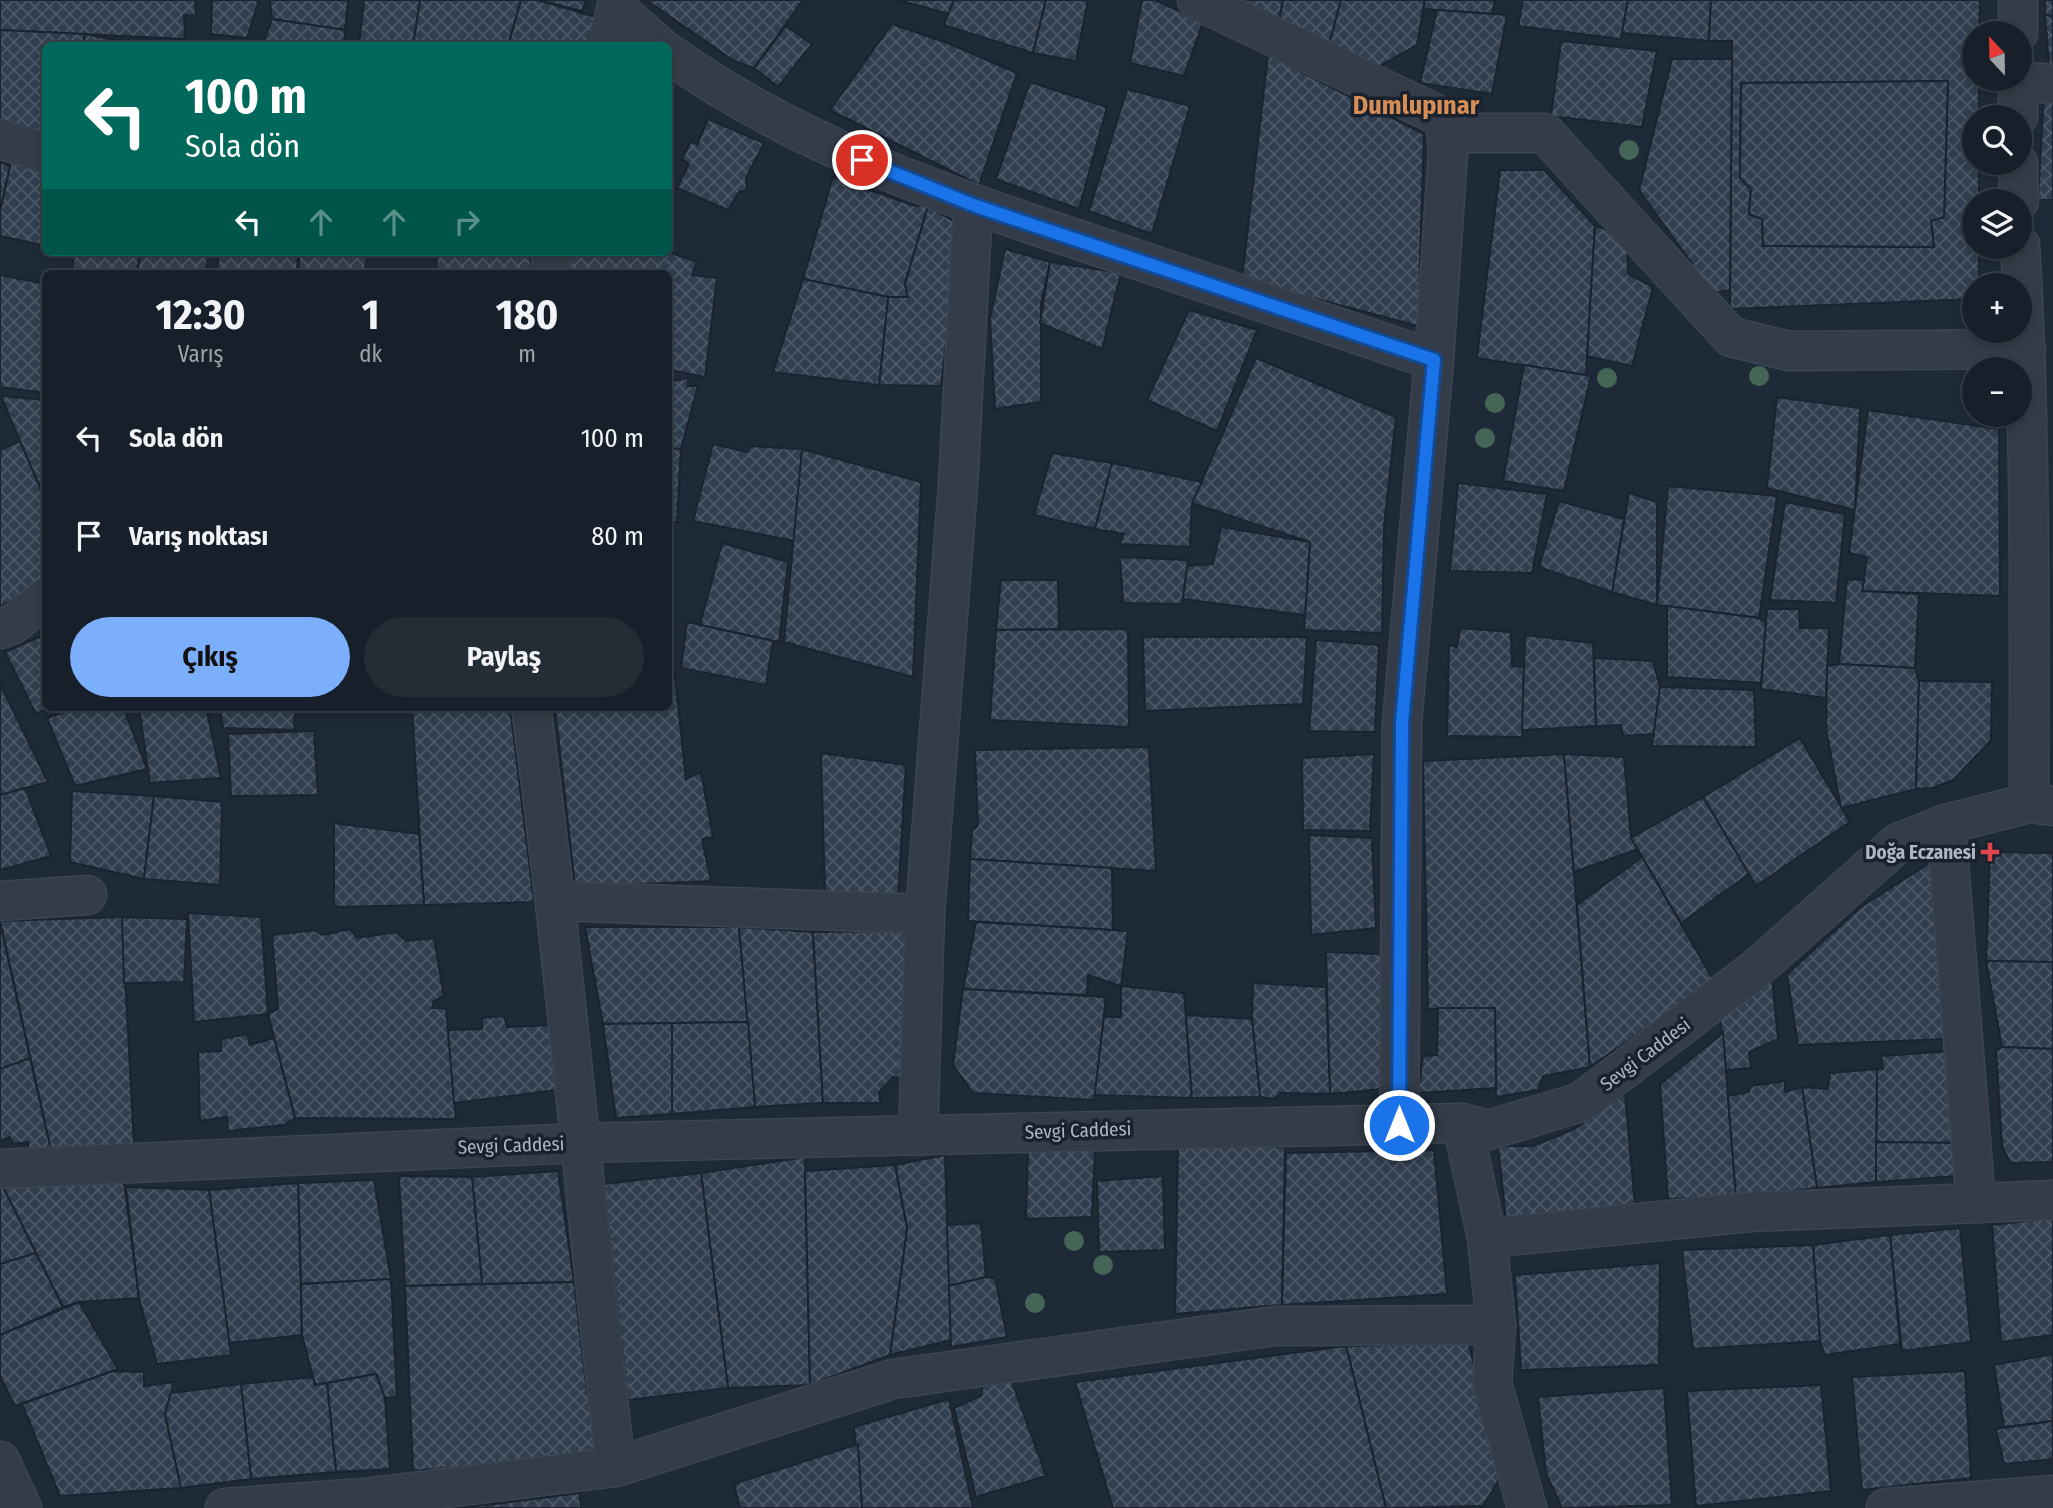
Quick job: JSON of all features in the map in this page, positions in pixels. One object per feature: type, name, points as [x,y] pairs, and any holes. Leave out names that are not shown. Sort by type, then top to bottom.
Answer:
[{"type":"street","points":[[1197,0],[1446,119],[1434,360],[1402,723],[1399,1125]]},
{"type":"street","points":[[2018,0],[2018,21]]},
{"type":"street","points":[[609,42],[618,4]]},
{"type":"street","points":[[618,4],[655,42]]},
{"type":"street","points":[[672,56],[697,73],[840,151],[973,205],[1434,360]]},
{"type":"street","points":[[1446,133],[1545,133],[1731,337],[1788,351],[2026,349]]},
{"type":"street","points":[[0,139],[42,152]]},
{"type":"street","points":[[918,1136],[925,914],[958,485],[973,205]]},
{"type":"street","points":[[2032,249],[2053,255]]},
{"type":"street","points":[[2021,259],[2041,805]]},
{"type":"street","points":[[0,629],[13,624],[42,601]]},
{"type":"street","points":[[532,711],[557,901],[579,1143],[616,1467]]},
{"type":"street","name":"Sevgi Caddesi","points":[[0,1169],[579,1143],[918,1136],[1130,1128],[1462,1123],[1489,1130],[1581,1102],[1758,968],[1898,843],[1946,824],[2041,805]]},
{"type":"street","points":[[1946,824],[1976,1205]]},
{"type":"street","points":[[0,901],[87,895]]},
{"type":"street","points":[[557,901],[925,914]]},
{"type":"street","points":[[1462,1123],[1487,1238],[1496,1325],[1492,1383],[1527,1508]]},
{"type":"street","points":[[1487,1238],[1750,1212],[2053,1200]]},
{"type":"street","points":[[225,1508],[364,1498],[616,1467],[893,1379],[1276,1326],[1496,1325]]},
{"type":"street","points":[[0,1461],[22,1508]]},
{"type":"street","points":[[0,1485],[11,1508]]},
{"type":"street","points":[[1886,1508],[1985,1504],[2053,1495]]},
{"type":"building","points":[[0,0],[195,0],[196,16],[184,15],[185,39],[0,30]]},
{"type":"building","points":[[212,0],[259,0],[247,38],[211,34]]},
{"type":"building","points":[[270,0],[348,0],[345,30],[272,19]]},
{"type":"building","points":[[364,0],[420,0],[414,42],[359,42]]},
{"type":"building","points":[[420,0],[521,0],[509,42],[414,42]]},
{"type":"building","points":[[521,0],[538,0],[595,17],[588,42],[509,42]]},
{"type":"building","points":[[538,0],[586,0],[582,11]]},
{"type":"building","points":[[646,0],[803,0],[754,68],[734,61]]},
{"type":"building","points":[[898,0],[954,0],[949,14]]},
{"type":"building","points":[[954,0],[1046,0],[1033,53],[944,25]]},
{"type":"building","points":[[1046,0],[1088,0],[1076,61],[1033,53]]},
{"type":"building","points":[[1142,0],[1155,0],[1203,22],[1184,76],[1130,63]]},
{"type":"building","points":[[1226,0],[1283,0],[1278,26]]},
{"type":"building","points":[[1283,0],[1341,0],[1328,49],[1278,26]]},
{"type":"building","points":[[1341,0],[1425,0],[1417,45],[1378,67],[1328,49]]},
{"type":"building","points":[[1425,0],[1495,0],[1492,14],[1423,9]]},
{"type":"building","points":[[1523,0],[1628,0],[1621,39],[1518,26]]},
{"type":"building","points":[[1628,0],[1711,0],[1709,41],[1622,33]]},
{"type":"building","points":[[1711,0],[1980,0],[1979,21],[1962,21],[1962,91],[1979,91],[1979,105],[1962,105],[1962,175],[1979,175],[1979,189],[1962,189],[1962,259],[1979,259],[1979,273],[1962,273],[1962,299],[1730,309],[1732,41],[1709,41]],"holes":[[[1948,81],[1944,217],[1931,221],[1934,247],[1763,246],[1762,219],[1749,214],[1751,189],[1740,178],[1741,83]]]},
{"type":"building","points":[[2045,0],[2053,0],[2053,16],[2045,15]]},
{"type":"building","points":[[1437,10],[1507,15],[1492,94],[1420,83]]},
{"type":"building","points":[[2045,15],[2053,16],[2053,78],[2050,78]]},
{"type":"building","points":[[272,19],[345,30],[344,42],[263,42]]},
{"type":"building","points":[[892,24],[950,44],[1017,73],[979,185],[830,110]]},
{"type":"building","points":[[786,26],[812,44],[778,87],[754,68]]},
{"type":"building","points":[[0,30],[85,34],[84,42],[42,42],[42,138],[0,127]]},
{"type":"building","points":[[85,34],[125,42],[84,42]]},
{"type":"building","points":[[1561,41],[1657,51],[1642,127],[1551,116]]},
{"type":"building","points":[[1268,55],[1424,134],[1418,326],[1242,279]]},
{"type":"building","points":[[1672,59],[1732,59],[1730,290],[1713,293],[1639,190]]},
{"type":"building","points":[[1948,81],[1944,217],[1931,221],[1934,247],[1763,246],[1762,219],[1749,214],[1751,189],[1740,178],[1741,83]]},
{"type":"building","points":[[1030,82],[1107,107],[1079,209],[996,179]]},
{"type":"building","points":[[1127,89],[1190,106],[1152,234],[1089,211]]},
{"type":"building","points":[[2044,94],[2053,95],[2053,200],[2038,200]]},
{"type":"building","points":[[708,119],[764,143],[746,178],[747,190],[739,192],[728,210],[677,188],[689,164],[682,159],[691,141],[697,145]]},
{"type":"building","points":[[12,156],[42,165],[42,245],[0,236],[0,211]]},
{"type":"building","points":[[0,162],[10,166],[0,211]]},
{"type":"building","points":[[1500,170],[1544,170],[1595,226],[1586,375],[1477,358]]},
{"type":"building","points":[[833,177],[915,206],[928,206],[905,284],[908,297],[888,297],[803,279]]},
{"type":"building","points":[[928,206],[960,225],[941,386],[879,385],[888,297],[908,297],[905,284]]},
{"type":"building","points":[[1595,226],[1627,236],[1628,274],[1653,287],[1632,366],[1587,356]]},
{"type":"building","points":[[1005,249],[1050,262],[1041,304],[1041,402],[995,409],[990,319]]},
{"type":"building","points":[[672,253],[697,262],[692,275],[717,278],[705,377],[672,370],[672,270],[569,270],[573,256],[672,256]]},
{"type":"building","points":[[74,256],[140,256],[137,270],[72,270]]},
{"type":"building","points":[[140,256],[208,256],[206,270],[138,270]]},
{"type":"building","points":[[219,256],[298,256],[297,270],[217,270]]},
{"type":"building","points":[[299,256],[367,256],[365,270],[299,270]]},
{"type":"building","points":[[437,256],[531,258],[530,270],[436,270]]},
{"type":"building","points":[[1050,262],[1121,273],[1102,349],[1040,323]]},
{"type":"building","points":[[0,275],[42,283],[42,392],[0,387]]},
{"type":"building","points":[[803,279],[888,297],[879,385],[773,372]]},
{"type":"building","points":[[1189,310],[1257,330],[1217,431],[1147,400]]},
{"type":"building","points":[[1256,358],[1396,417],[1384,526],[1382,633],[1304,630],[1310,542],[1192,503]]},
{"type":"building","points":[[1524,365],[1591,376],[1564,491],[1503,481]]},
{"type":"building","points":[[688,378],[688,386],[698,386],[681,449],[672,449],[672,381]]},
{"type":"building","points":[[1,396],[42,400],[42,493]]},
{"type":"building","points":[[1777,397],[1860,408],[1855,510],[1767,488]]},
{"type":"building","points":[[1868,410],[1962,424],[1962,427],[1999,429],[2000,596],[1862,591],[1867,557],[1849,553]]},
{"type":"building","points":[[20,441],[42,493],[42,588],[0,606],[0,450]]},
{"type":"building","points":[[713,444],[747,452],[750,446],[802,449],[795,541],[693,521]]},
{"type":"building","points":[[672,449],[681,449],[677,522],[672,522]]},
{"type":"building","points":[[802,449],[921,482],[913,677],[784,642]]},
{"type":"building","points":[[1052,453],[1112,463],[1095,529],[1034,515]]},
{"type":"building","points":[[1112,463],[1202,482],[1192,503],[1190,547],[1119,544],[1124,534],[1095,529]]},
{"type":"building","points":[[1458,483],[1547,494],[1532,573],[1450,571]]},
{"type":"building","points":[[1668,486],[1777,496],[1759,618],[1657,605]]},
{"type":"building","points":[[1629,493],[1657,502],[1657,605],[1612,592]]},
{"type":"building","points":[[1559,501],[1624,519],[1612,592],[1539,567]]},
{"type":"building","points":[[1785,502],[1845,514],[1836,603],[1770,600]]},
{"type":"building","points":[[1221,527],[1310,542],[1305,615],[1183,599],[1187,566],[1213,564]]},
{"type":"building","points":[[722,543],[788,562],[779,642],[700,625]]},
{"type":"building","points":[[1120,557],[1188,560],[1182,604],[1123,603]]},
{"type":"building","points":[[1847,579],[1864,580],[1862,591],[1919,594],[1915,668],[1839,664]]},
{"type":"building","points":[[1001,580],[1058,580],[1059,629],[996,630]]},
{"type":"building","points":[[1667,606],[1759,618],[1766,623],[1761,683],[1667,677]]},
{"type":"building","points":[[1767,609],[1799,609],[1800,628],[1829,628],[1826,698],[1761,689]]},
{"type":"building","points":[[687,622],[773,641],[766,685],[681,668]]},
{"type":"building","points":[[1460,628],[1511,632],[1512,666],[1524,667],[1522,737],[1447,736],[1449,645],[1457,647]]},
{"type":"building","points":[[1128,629],[1129,727],[990,720],[996,630]]},
{"type":"building","points":[[1525,635],[1593,643],[1596,726],[1522,730]]},
{"type":"building","points":[[42,636],[42,711],[36,714],[5,652]]},
{"type":"building","points":[[1143,637],[1307,637],[1303,704],[1145,711]]},
{"type":"building","points":[[1316,640],[1379,645],[1375,732],[1309,731]]},
{"type":"building","points":[[672,649],[686,779],[701,772],[713,837],[702,839],[711,881],[575,887],[555,711],[672,711]]},
{"type":"building","points":[[1594,658],[1653,661],[1660,687],[1654,734],[1623,736],[1621,725],[1596,726]]},
{"type":"building","points":[[1839,664],[1915,668],[1919,681],[1916,789],[1841,808],[1826,729],[1827,666]]},
{"type":"building","points":[[1919,681],[1992,682],[1991,740],[1953,780],[1933,788],[1916,789]]},
{"type":"building","points":[[0,684],[48,782],[0,795]]},
{"type":"building","points":[[1660,687],[1754,690],[1756,747],[1652,746]]},
{"type":"building","points":[[66,711],[125,711],[147,769],[75,786],[47,718]]},
{"type":"building","points":[[140,711],[207,711],[221,778],[150,783]]},
{"type":"building","points":[[221,711],[295,711],[294,730],[223,728]]},
{"type":"building","points":[[412,711],[510,711],[534,902],[424,905]]},
{"type":"building","points":[[314,731],[318,795],[231,796],[228,734]]},
{"type":"building","points":[[1800,738],[1850,822],[1756,886],[1703,797]]},
{"type":"building","points":[[1149,747],[1156,871],[970,859],[972,831],[978,825],[975,750]]},
{"type":"building","points":[[821,753],[906,765],[898,897],[825,893]]},
{"type":"building","points":[[1374,754],[1370,831],[1303,830],[1302,758]]},
{"type":"building","points":[[1564,754],[1590,1067],[1543,1076],[1538,1090],[1496,1097],[1495,1008],[1428,1009],[1423,761]]},
{"type":"building","points":[[1564,754],[1624,757],[1631,838],[1638,849],[1574,872]]},
{"type":"building","points":[[25,788],[51,856],[0,870],[0,795]]},
{"type":"building","points":[[72,791],[154,796],[144,879],[70,862]]},
{"type":"building","points":[[154,796],[222,802],[220,885],[144,879]]},
{"type":"building","points":[[1703,797],[1749,874],[1681,923],[1631,838]]},
{"type":"building","points":[[334,823],[419,834],[424,905],[334,907]]},
{"type":"building","points":[[1309,835],[1372,838],[1376,928],[1311,935]]},
{"type":"building","points":[[1990,852],[2053,853],[2053,962],[1986,961]]},
{"type":"building","points":[[1642,857],[1714,981],[1590,1067],[1577,905]]},
{"type":"building","points":[[970,859],[1112,868],[1113,930],[968,921]]},
{"type":"building","points":[[1931,862],[1947,1039],[1798,1045],[1787,974],[1861,907]]},
{"type":"building","points":[[188,913],[261,917],[268,1014],[194,1022]]},
{"type":"building","points":[[122,917],[134,1144],[51,1150],[0,921]]},
{"type":"building","points":[[122,917],[187,919],[184,982],[124,983]]},
{"type":"building","points":[[0,922],[30,1058],[0,1069]]},
{"type":"building","points":[[976,922],[1128,931],[1121,986],[1088,975],[1087,995],[963,989]]},
{"type":"building","points":[[585,927],[739,927],[748,1022],[603,1024]]},
{"type":"building","points":[[739,927],[813,932],[823,1103],[755,1107]]},
{"type":"building","points":[[350,929],[357,938],[397,932],[406,941],[434,938],[444,996],[434,1001],[432,1008],[446,1008],[456,1119],[295,1118],[268,1014],[278,1009],[272,935],[314,930],[322,935]]},
{"type":"building","points":[[910,931],[905,1078],[893,1077],[879,1092],[881,1103],[823,1103],[813,932]]},
{"type":"building","points":[[1326,952],[1381,954],[1383,1089],[1330,1094]]},
{"type":"building","points":[[1986,961],[2053,962],[2053,1049],[2002,1047]]},
{"type":"building","points":[[1772,978],[1778,1039],[1749,1052],[1751,1068],[1726,1070],[1720,1018]]},
{"type":"building","points":[[1253,983],[1326,987],[1330,1094],[1280,1093],[1274,1099],[1260,1097],[1252,1019]]},
{"type":"building","points":[[1121,986],[1184,993],[1192,1098],[1094,1095],[1104,1017],[1121,1017]]},
{"type":"building","points":[[963,989],[1106,997],[1094,1100],[973,1093],[953,1065]]},
{"type":"building","points":[[1438,1008],[1495,1008],[1496,1088],[1418,1093],[1423,1056],[1437,1055]]},
{"type":"building","points":[[1186,1015],[1252,1019],[1260,1097],[1192,1098]]},
{"type":"building","points":[[504,1016],[507,1027],[553,1025],[557,1090],[454,1103],[448,1030],[482,1029],[482,1018]]},
{"type":"building","points":[[748,1022],[755,1107],[672,1114],[672,1023]]},
{"type":"building","points":[[672,1023],[672,1114],[616,1118],[603,1024]]},
{"type":"building","points":[[1723,1033],[1736,1197],[1668,1199],[1660,1084]]},
{"type":"building","points":[[247,1034],[250,1045],[274,1038],[295,1118],[284,1125],[228,1131],[227,1117],[200,1121],[198,1052],[221,1051],[221,1039]]},
{"type":"building","points":[[2002,1047],[2053,1049],[2053,1162],[2010,1163],[2002,1145],[1996,1050]]},
{"type":"building","points":[[1952,1051],[1962,1143],[1876,1142],[1877,1069],[1883,1069],[1881,1056]]},
{"type":"building","points":[[30,1058],[51,1150],[28,1152],[28,1142],[13,1144],[10,1137],[0,1141],[0,1069]]},
{"type":"building","points":[[1877,1069],[1876,1182],[1817,1188],[1802,1087],[1828,1089],[1830,1073]]},
{"type":"building","points":[[1785,1081],[1785,1092],[1802,1087],[1817,1188],[1736,1197],[1728,1096],[1749,1092],[1750,1086]]},
{"type":"building","points":[[1625,1094],[1635,1206],[1506,1219],[1498,1146],[1533,1146],[1574,1129]]},
{"type":"building","points":[[1876,1142],[1962,1143],[1958,1176],[1876,1182]]},
{"type":"building","points":[[1178,1147],[1285,1147],[1282,1305],[1175,1314]]},
{"type":"building","points":[[1095,1149],[1092,1217],[1026,1219],[1028,1150]]},
{"type":"building","points":[[1434,1150],[1447,1294],[1282,1305],[1286,1153]]},
{"type":"building","points":[[945,1155],[951,1340],[890,1355],[907,1228],[895,1165]]},
{"type":"building","points":[[805,1157],[810,1385],[728,1388],[701,1173]]},
{"type":"building","points":[[895,1165],[907,1228],[890,1355],[810,1385],[805,1171]]},
{"type":"building","points":[[558,1171],[574,1282],[482,1284],[472,1177]]},
{"type":"building","points":[[701,1173],[728,1388],[628,1400],[604,1184]]},
{"type":"building","points":[[123,1174],[139,1298],[79,1302],[63,1307],[0,1181]]},
{"type":"building","points":[[399,1176],[472,1177],[482,1284],[405,1286]]},
{"type":"building","points":[[1163,1176],[1165,1250],[1099,1252],[1097,1181]]},
{"type":"building","points":[[374,1180],[391,1279],[301,1284],[298,1183]]},
{"type":"building","points":[[0,1181],[36,1253],[0,1264]]},
{"type":"building","points":[[298,1183],[302,1335],[229,1343],[209,1190]]},
{"type":"building","points":[[126,1187],[209,1190],[231,1355],[157,1364],[139,1298]]},
{"type":"building","points":[[2053,1218],[2053,1335],[2001,1342],[1992,1225]]},
{"type":"building","points":[[981,1223],[986,1277],[949,1286],[947,1225]]},
{"type":"building","points":[[1960,1228],[1971,1342],[1902,1351],[1890,1235]]},
{"type":"building","points":[[1890,1235],[1900,1344],[1825,1355],[1820,1341],[1813,1245]]},
{"type":"building","points":[[1813,1245],[1820,1341],[1693,1349],[1682,1250]]},
{"type":"building","points":[[36,1253],[63,1307],[0,1335],[0,1264]]},
{"type":"building","points":[[1660,1263],[1659,1365],[1521,1370],[1515,1275]]},
{"type":"building","points":[[986,1277],[995,1278],[1007,1337],[951,1347],[949,1286]]},
{"type":"building","points":[[391,1279],[397,1397],[385,1398],[376,1374],[315,1385],[302,1335],[301,1284]]},
{"type":"building","points":[[574,1282],[587,1393],[598,1394],[603,1454],[413,1471],[405,1286]]},
{"type":"building","points":[[79,1302],[118,1369],[15,1406],[0,1376],[0,1335]]},
{"type":"building","points":[[1469,1344],[1500,1478],[1483,1506],[1386,1508],[1346,1346]]},
{"type":"building","points":[[1346,1346],[1386,1508],[1113,1508],[1075,1382]]},
{"type":"building","points":[[2053,1354],[2053,1421],[2004,1427],[1994,1365]]},
{"type":"building","points":[[113,1371],[144,1372],[144,1386],[174,1382],[165,1414],[181,1488],[60,1496],[22,1404]]},
{"type":"building","points":[[1965,1371],[1971,1478],[1862,1490],[1852,1377]]},
{"type":"building","points":[[376,1374],[385,1398],[390,1469],[336,1472],[327,1383]]},
{"type":"building","points":[[313,1377],[315,1385],[327,1383],[336,1472],[251,1479],[241,1384]]},
{"type":"building","points":[[1011,1379],[1046,1476],[976,1497],[954,1408],[981,1396],[984,1380]]},
{"type":"building","points":[[241,1384],[251,1479],[181,1488],[165,1414],[171,1393]]},
{"type":"building","points":[[1821,1385],[1831,1491],[1696,1506],[1687,1391]]},
{"type":"building","points":[[1664,1388],[1672,1505],[1562,1508],[1546,1473],[1538,1397]]},
{"type":"building","points":[[949,1399],[973,1508],[862,1508],[854,1427]]},
{"type":"building","points":[[2053,1421],[2053,1459],[2004,1464],[1996,1429]]},
{"type":"building","points":[[858,1444],[862,1508],[740,1508],[734,1484]]},
{"type":"building","points":[[580,1493],[581,1508],[487,1508],[487,1505]]},
{"type":"building","points":[[487,1505],[487,1508],[442,1508]]},
{"type":"place","name":"Doğa Eczanesi","points":[[1990,852]]},
{"type":"district","name":"Dumlupınar","points":[[1416,105]]},
{"type":"route","points":[[862,160],[973,205],[1434,360],[1402,723],[1399,1125]]}]
